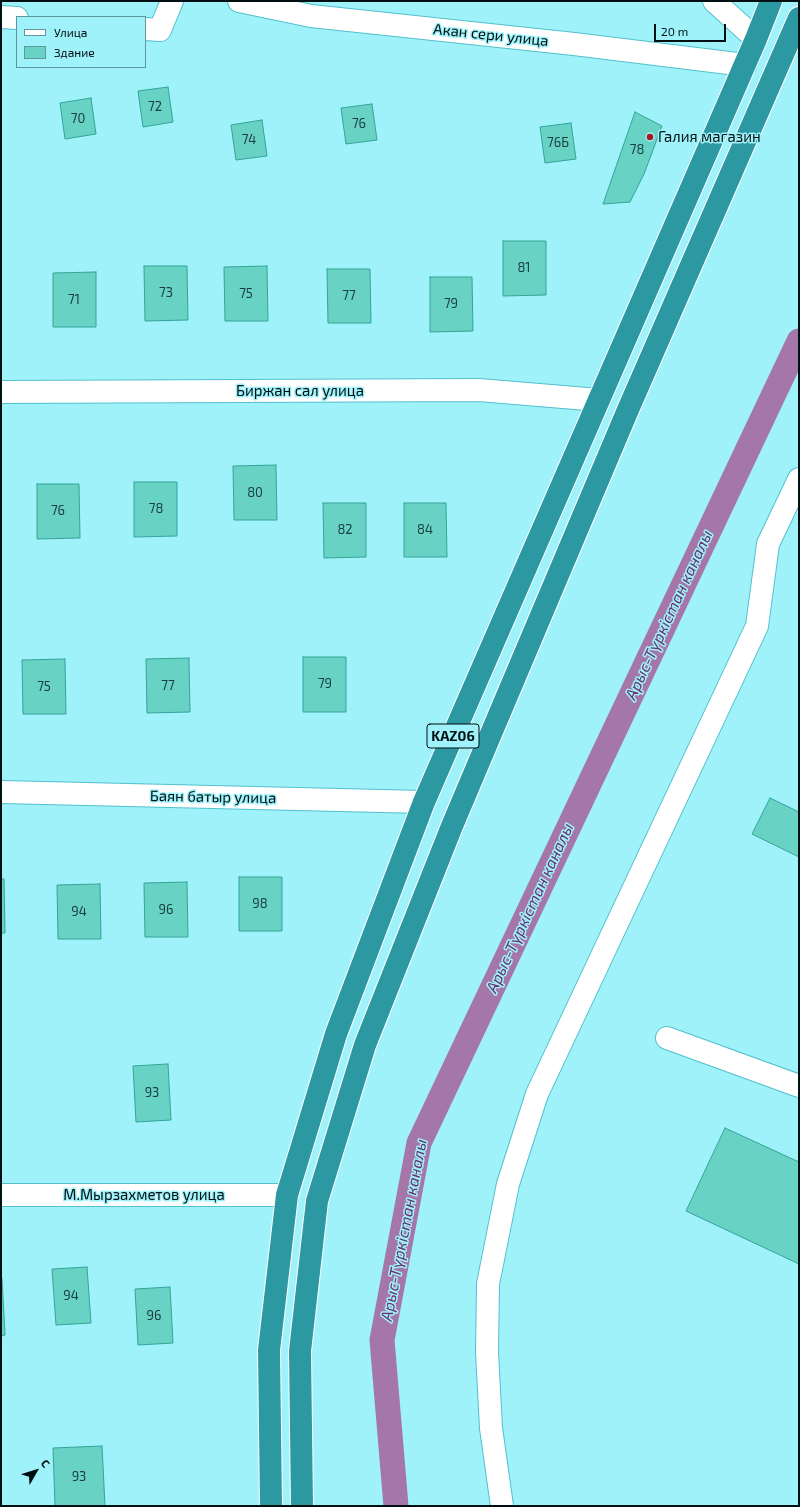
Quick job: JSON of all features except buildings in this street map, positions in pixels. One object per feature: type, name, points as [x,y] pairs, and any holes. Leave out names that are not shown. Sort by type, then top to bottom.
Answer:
[{"type":"highway","name":"KАZ06","points":[[271,1506],[270,1350],[287,1195],[336,1034],[424,802],[745,65],[771,1]]},
{"type":"highway","name":"KАZ06","points":[[302,1506],[300,1351],[317,1201],[365,1044],[455,819],[627,412],[799,18]]},
{"type":"street","points":[[146,29],[160,30],[172,1]]},
{"type":"street","name":"Акан сери улица","points":[[239,1],[311,16],[574,44],[745,65]]},
{"type":"street","points":[[714,1],[756,39]]},
{"type":"street","points":[[1,17],[16,18]]},
{"type":"street","name":"Биржан сал улица","points":[[1,392],[479,390],[599,400]]},
{"type":"street","points":[[502,1506],[491,1428],[487,1352],[488,1284],[508,1184],[537,1094],[757,626],[768,544],[799,479]]},
{"type":"street","name":"Баян батыр улица","points":[[1,792],[424,802]]},
{"type":"street","points":[[666,1038],[799,1086]]},
{"type":"street","name":"М.Мырзахметов улица","points":[[1,1195],[287,1195]]},
{"type":"waterway","name":"Арыс-Түркістан каналы","points":[[396,1506],[382,1340],[419,1143],[799,341]]},
{"type":"place","name":"Галия магазин","points":[[650,137]]}]
